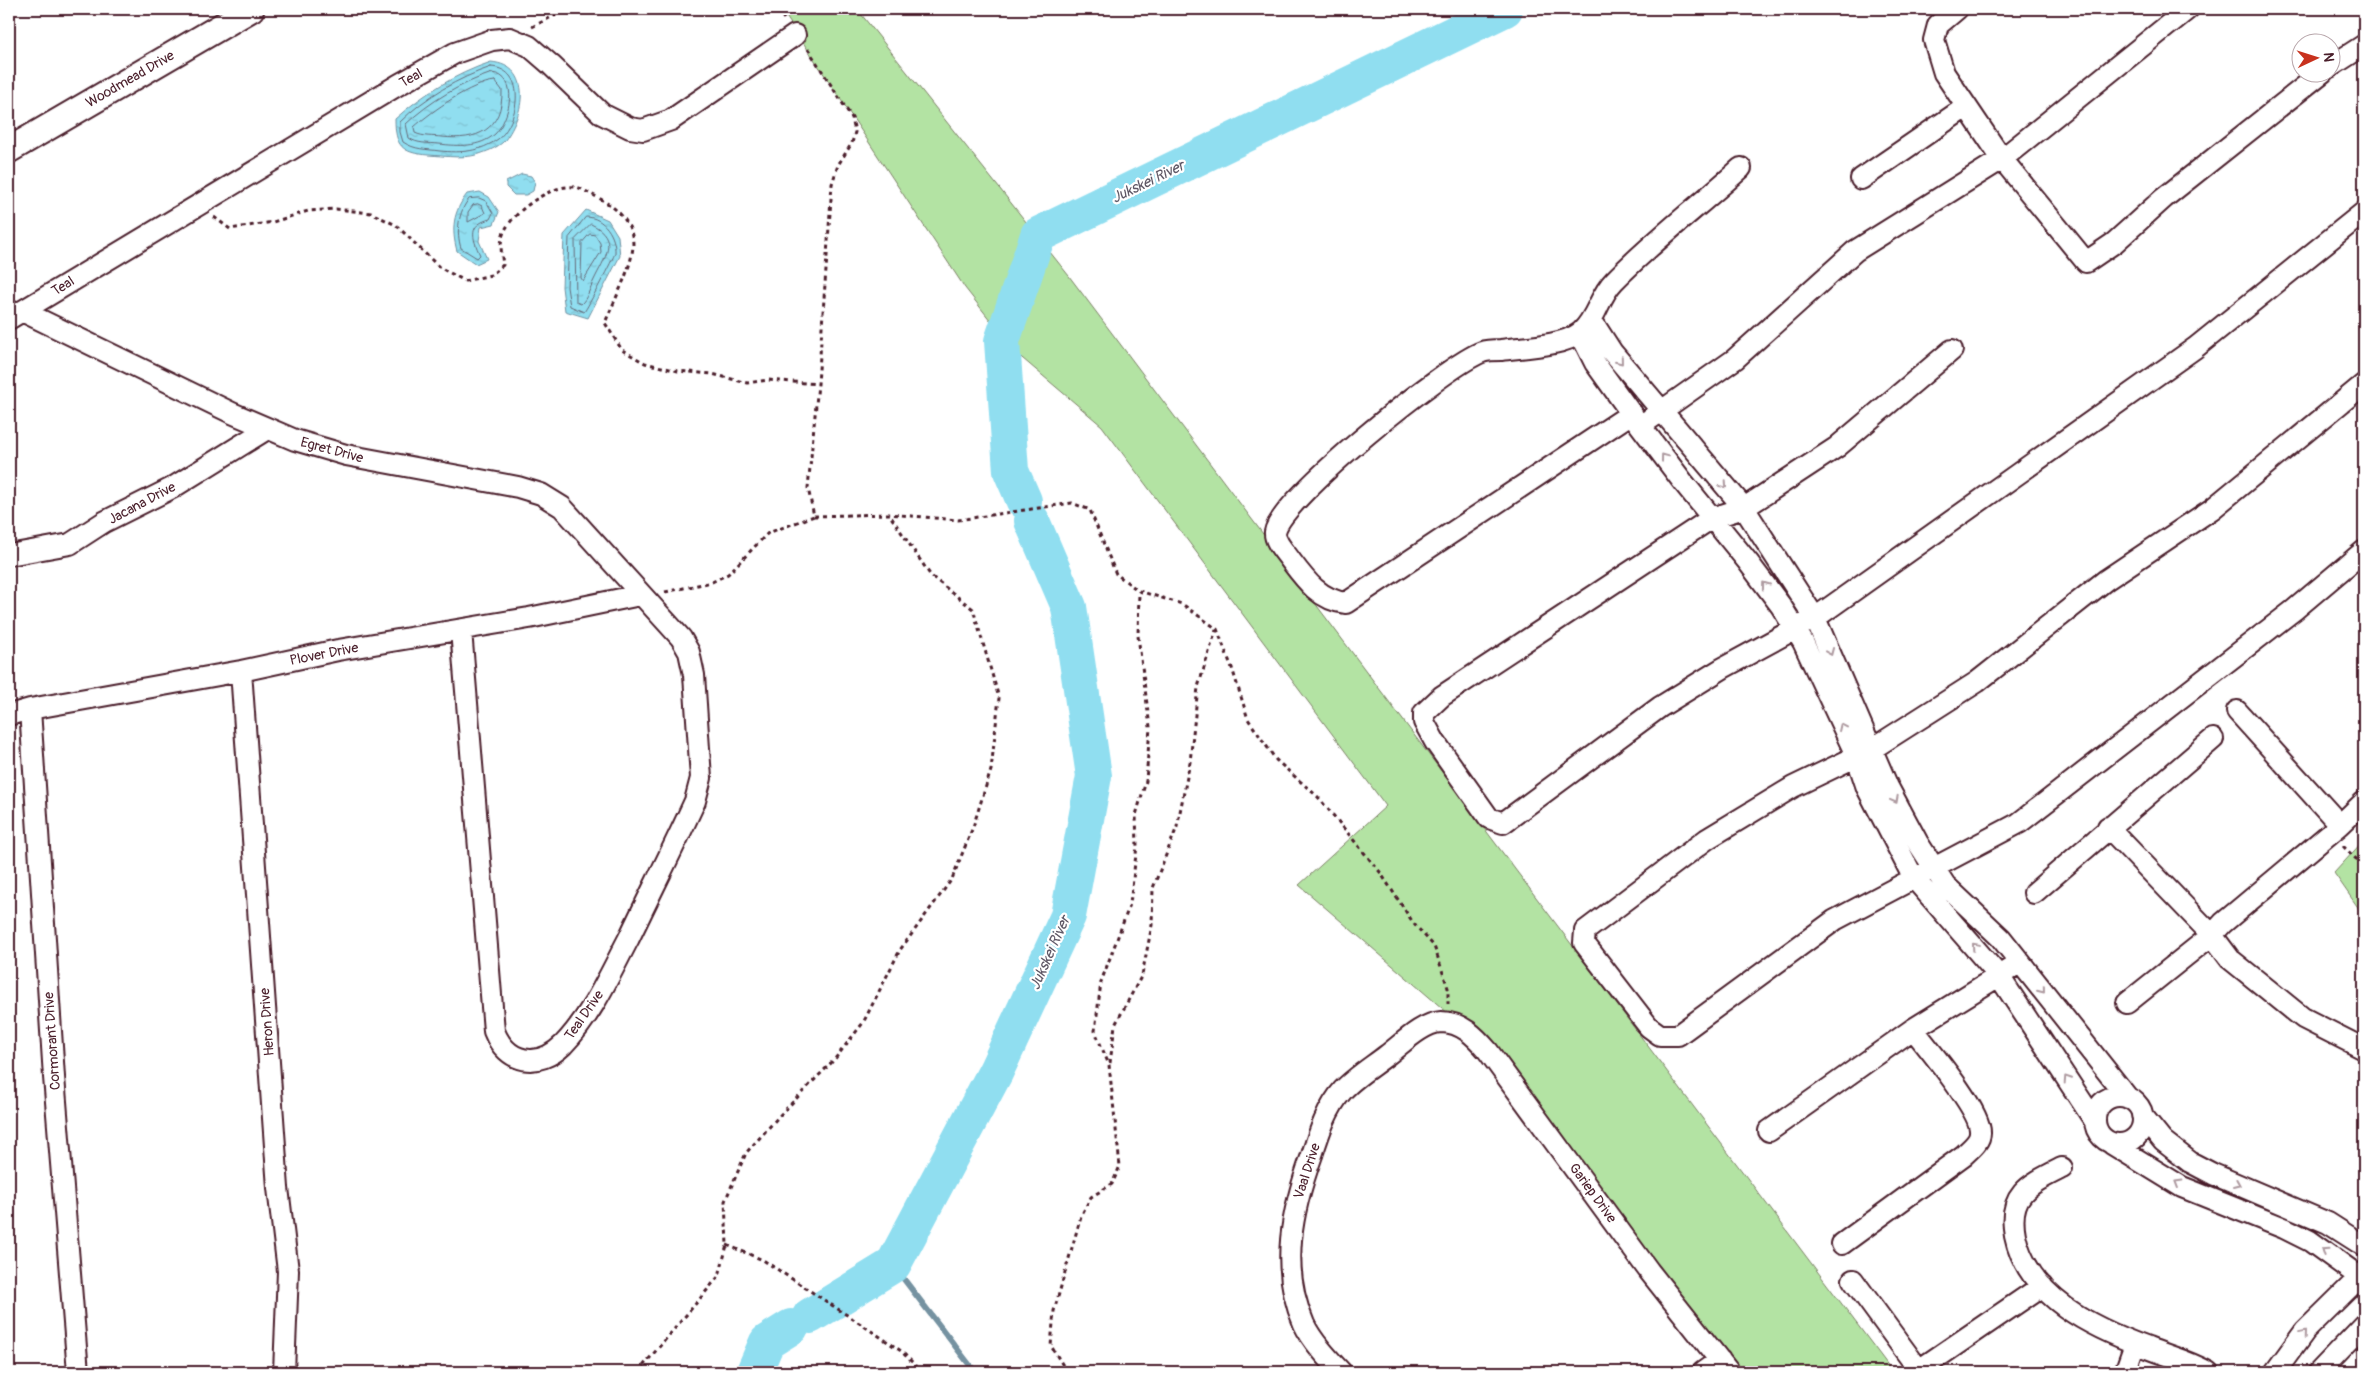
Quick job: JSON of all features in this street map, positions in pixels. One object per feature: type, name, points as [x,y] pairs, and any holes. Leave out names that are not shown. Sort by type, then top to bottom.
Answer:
[{"type":"main road","name":"Woodmead Drive","points":[[9,150],[251,9]]},
{"type":"street","points":[[1957,9],[1938,25],[1934,40],[1944,73],[2002,159],[2086,262],[2114,243],[2164,198],[2310,82]]},
{"type":"street","points":[[1741,168],[1612,283],[1586,327],[1570,338],[1556,342],[1482,351],[1440,378],[1346,451],[1283,516],[1275,532],[1277,542],[1306,580],[1320,594],[1334,602],[1346,603],[1636,419],[1661,411],[1735,360],[1855,251],[2002,159],[2188,9]]},
{"type":"street","points":[[510,38],[529,46],[602,114],[630,128],[642,130],[671,120],[795,35]]},
{"type":"street","name":"Teal","points":[[16,315],[197,204],[455,53],[492,40],[510,38]]},
{"type":"street","points":[[2340,61],[2364,45]]},
{"type":"street","points":[[1861,179],[1966,106]]},
{"type":"street","points":[[1952,350],[1837,447],[1744,508],[1712,518],[1442,696],[1424,713],[1424,722],[1435,742],[1489,818],[1503,823],[1660,707],[1815,618],[2194,348],[2364,212]]},
{"type":"street","name":"Egret Drive","points":[[16,315],[267,429],[346,455],[518,487],[542,494],[562,507],[640,595]]},
{"type":"street","points":[[1586,327],[1612,352],[1744,508],[1815,618],[1864,752],[1867,788],[1913,877],[2000,976],[2094,1120],[2099,1135],[2182,1187],[2284,1228],[2310,1241],[2363,1276],[2305,1332],[2275,1372]]},
{"type":"street","points":[[1586,327],[1595,363],[1712,518],[1748,562],[1795,628],[1864,752],[1888,787],[1944,885],[1988,925],[2128,1098]]},
{"type":"street","points":[[2364,384],[2212,509],[2106,580],[1977,682],[1864,752],[1793,787],[1707,839],[1585,931],[1584,943],[1649,1027],[1660,1036],[1678,1035],[1835,920],[1913,877],[2019,823],[2286,616],[2364,551]]},
{"type":"street","name":"Jacana Drive","points":[[9,555],[70,544],[104,522],[172,488],[267,429]]},
{"type":"street","name":"Teal Drive","points":[[461,630],[494,1031],[503,1050],[522,1059],[538,1059],[546,1057],[564,1044],[604,986],[689,815],[699,789],[694,675],[689,652],[681,638],[640,595]]},
{"type":"street","name":"Plover Drive","points":[[9,715],[30,709],[241,671],[338,650],[461,630],[640,595]]},
{"type":"street","name":"Heron Drive","points":[[241,671],[278,1188],[288,1271],[284,1372]]},
{"type":"street","name":"Cormorant Drive","points":[[30,709],[54,1077],[78,1372]]},
{"type":"street","points":[[2237,710],[2335,829]]},
{"type":"street","points":[[2034,892],[2213,739]]},
{"type":"street","points":[[2127,1003],[2212,935],[2223,923],[2335,829],[2364,802]]},
{"type":"street","points":[[2108,827],[2212,935],[2230,959],[2303,1018],[2364,1049]]},
{"type":"street","points":[[1769,1131],[1914,1029],[2020,963]]},
{"type":"street","name":"Gariep Drive","points":[[1449,1023],[1471,1033],[1488,1051],[1649,1271],[1725,1366]]},
{"type":"street","name":"Vaal Drive","points":[[1341,1372],[1304,1325],[1291,1273],[1290,1229],[1308,1165],[1326,1116],[1343,1090],[1422,1029],[1433,1024],[1449,1023]]},
{"type":"street","points":[[1842,1244],[1964,1155],[1978,1140],[1980,1132],[1977,1119],[1964,1097],[1914,1029]]},
{"type":"street","points":[[2094,1120],[2101,1103],[2119,1096],[2128,1098],[2135,1102],[2142,1115],[2163,1141],[2190,1162],[2213,1174],[2328,1223],[2364,1246]]},
{"type":"street","points":[[2112,1144],[2128,1143],[2135,1139],[2140,1132],[2142,1115]]},
{"type":"street","points":[[2062,1168],[2029,1186],[2019,1195],[2013,1212],[2019,1252],[2042,1286],[2054,1300],[2079,1317],[2135,1344],[2197,1366],[2208,1372]]},
{"type":"street","points":[[1853,1280],[1920,1371],[2042,1286]]},
{"type":"street","points":[[2319,1372],[2364,1325]]},
{"type":"street","points":[[2125,1372],[2135,1344]]},
{"type":"street","points":[[1703,1372],[1725,1366]]},
{"type":"path","points":[[510,38],[567,9]]},
{"type":"path","points":[[795,35],[806,47],[844,104],[852,118],[855,132],[852,143],[838,165],[832,184],[818,384],[808,488],[814,516]]},
{"type":"path","points":[[197,204],[230,229],[274,222],[308,211],[336,209],[370,213],[396,225],[439,267],[465,281],[491,275],[503,265],[502,238],[512,219],[534,200],[549,192],[575,186],[606,201],[625,217],[633,244],[626,272],[606,323],[622,350],[645,363],[678,371],[712,374],[746,383],[768,380],[818,384]]},
{"type":"path","points":[[640,595],[668,592],[712,582],[728,574],[741,563],[768,533],[814,516],[889,514],[958,520],[1072,503],[1090,510],[1116,574],[1139,591],[1182,604],[1216,629],[1232,668],[1248,719],[1276,760],[1318,797],[1380,872],[1414,924],[1434,946],[1448,988],[1449,1023]]},
{"type":"path","points":[[638,1372],[719,1276],[727,1245],[726,1202],[746,1152],[834,1060],[863,1024],[900,950],[952,879],[973,827],[992,770],[999,698],[973,609],[931,576],[889,514]]},
{"type":"path","points":[[1110,1064],[1095,1031],[1101,982],[1130,904],[1137,846],[1136,815],[1146,781],[1150,727],[1138,636],[1139,591]]},
{"type":"path","points":[[1067,1372],[1051,1346],[1054,1311],[1081,1216],[1091,1197],[1112,1184],[1120,1166],[1110,1064],[1115,1025],[1142,975],[1152,925],[1153,888],[1177,827],[1190,762],[1198,687],[1216,629]]},
{"type":"path","points":[[2335,829],[2355,858],[2364,864]]},
{"type":"path","points":[[727,1245],[763,1260],[879,1336],[901,1351],[919,1372]]},
{"type":"green space","points":[[781,9],[857,9],[1069,276],[1893,1372],[1724,1372],[1471,1033],[1299,885],[1386,806],[1102,426],[1016,353],[965,288]]},
{"type":"green space","points":[[2364,840],[2364,916],[2334,873]]},
{"type":"water","points":[[491,62],[505,65],[514,72],[519,82],[521,93],[517,118],[512,130],[503,142],[487,151],[464,157],[419,154],[406,150],[402,146],[396,136],[395,119],[417,101],[440,86],[465,72]]},
{"type":"water","points":[[522,174],[531,176],[535,182],[533,191],[526,195],[514,195],[506,187],[506,182]]},
{"type":"water","points":[[480,192],[489,197],[499,212],[494,224],[481,227],[479,241],[487,259],[476,264],[457,251],[454,221],[459,207],[467,194]]},
{"type":"water","points":[[586,210],[608,220],[618,236],[620,256],[588,318],[565,311],[562,287],[564,235]]},
{"type":"waterway","name":"Jukskei River","points":[[1024,501],[1011,471],[1002,341],[1038,235],[1505,9]]},
{"type":"waterway","name":"Jukskei River","points":[[810,1316],[893,1265],[996,1071],[1068,916],[1094,776],[1069,607],[1032,521]]},
{"type":"waterway","points":[[893,1265],[975,1372]]},
{"type":"waterway","name":"Jukskei River","points":[[754,1372],[767,1342],[791,1327]]}]
